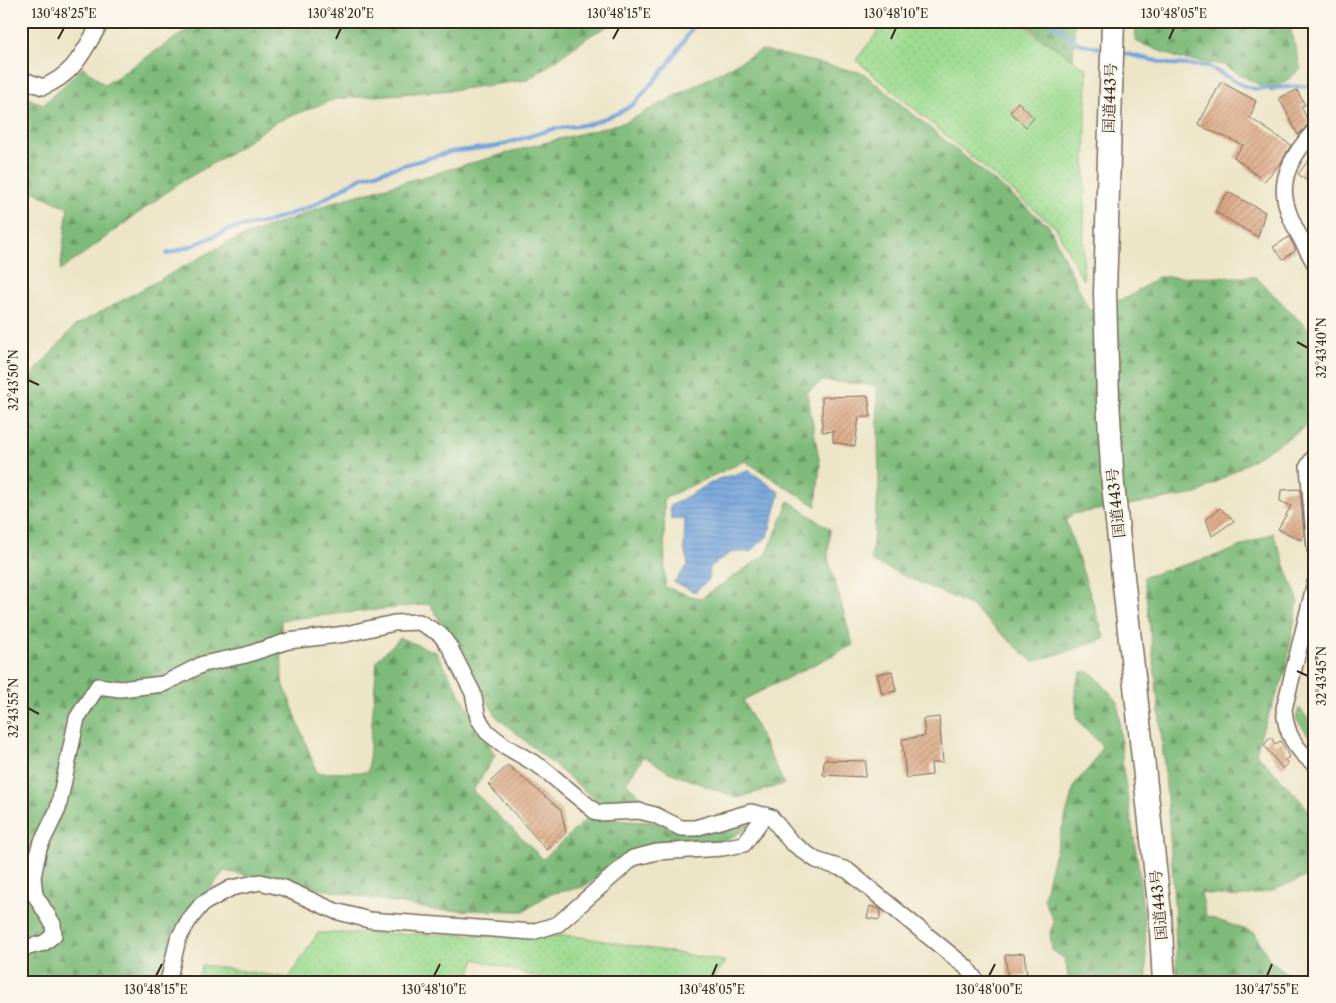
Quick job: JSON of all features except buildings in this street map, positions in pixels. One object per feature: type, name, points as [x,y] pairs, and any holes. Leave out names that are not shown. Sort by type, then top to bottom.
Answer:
[{"type":"highway","name":"国道443号","points":[[1113,21],[1105,292],[1109,419],[1113,485],[1160,913],[1164,982]]},
{"type":"street","points":[[21,79],[43,87],[60,80],[86,52],[102,21]]},
{"type":"street","points":[[1315,130],[1298,148],[1287,168],[1283,191],[1288,217],[1315,264]]},
{"type":"street","points":[[1315,455],[1308,466],[1315,549]]},
{"type":"street","points":[[1315,583],[1284,709],[1286,728],[1298,750],[1315,765]]},
{"type":"street","points":[[21,949],[44,943],[54,935],[53,924],[35,895],[33,877],[39,848],[58,809],[77,718],[98,686],[120,689],[163,684],[203,664],[246,655],[288,640],[346,634],[406,621],[419,622],[436,631],[449,646],[473,693],[478,718],[487,732],[505,746],[541,767],[597,813],[639,811],[655,815],[681,828],[694,828],[751,812],[771,817],[791,842],[816,860],[847,870],[966,967],[977,982]]},
{"type":"street","points":[[168,982],[178,939],[188,920],[202,904],[231,888],[260,882],[284,888],[335,911],[369,920],[532,932],[558,924],[633,858],[657,852],[722,848],[744,844],[765,815]]},
{"type":"green space","points":[[194,21],[618,21],[591,35],[528,80],[453,90],[335,99],[274,123],[229,154],[179,183],[60,271],[68,208],[30,190],[21,202],[21,96],[44,104],[83,67],[105,85],[193,26]]},
{"type":"green space","points":[[886,21],[1015,21],[1087,69],[1083,280],[1056,228],[856,60]]},
{"type":"green space","points":[[1020,21],[1075,21],[1073,60]]},
{"type":"green space","points":[[1136,21],[1288,21],[1301,69],[1272,92],[1223,65],[1180,59],[1135,41]]},
{"type":"green space","points":[[762,50],[863,73],[1049,226],[1089,310],[1129,297],[1158,277],[1256,277],[1315,336],[1312,423],[1197,494],[1072,514],[1066,521],[1105,639],[1033,662],[970,605],[871,561],[879,485],[877,385],[822,381],[807,392],[820,465],[816,506],[745,461],[664,498],[665,587],[700,599],[767,554],[789,501],[830,529],[828,558],[853,645],[743,700],[784,784],[737,798],[669,772],[644,756],[626,783],[643,798],[609,811],[497,717],[430,604],[281,620],[282,680],[317,773],[368,772],[377,660],[400,638],[436,652],[495,755],[473,791],[543,859],[590,816],[649,822],[748,820],[748,827],[729,839],[708,845],[646,846],[583,887],[549,894],[524,911],[435,910],[224,871],[171,939],[160,979],[147,982],[21,982],[21,387],[75,326],[227,243],[337,201],[532,146],[626,122]]},
{"type":"green space","points":[[1273,533],[1298,600],[1285,674],[1262,731],[1256,753],[1315,816],[1315,876],[1308,876],[1271,891],[1238,897],[1201,893],[1206,916],[1255,933],[1269,959],[1298,982],[1177,982],[1173,880],[1165,779],[1144,577],[1227,552]]},
{"type":"green space","points":[[1081,672],[1089,672],[1095,676],[1118,702],[1123,769],[1138,864],[1145,929],[1147,982],[1069,982],[1065,959],[1052,950],[1050,933],[1054,922],[1044,899],[1049,874],[1075,784],[1093,763],[1102,746],[1077,719],[1075,689]]},
{"type":"green space","points":[[1299,708],[1315,727],[1315,744],[1296,719]]},
{"type":"green space","points":[[318,933],[574,936],[725,961],[711,982],[554,982],[475,959],[467,982],[195,982],[203,965],[289,978]]},
{"type":"water","points":[[749,470],[780,493],[768,536],[750,552],[732,552],[710,567],[709,579],[695,592],[674,582],[688,565],[684,547],[685,518],[671,520],[670,506],[718,479]]},
{"type":"waterway","points":[[167,254],[194,245],[230,229],[268,222],[312,206],[362,177],[450,152],[498,146],[553,129],[590,124],[621,112],[635,103],[667,66],[697,21]]},
{"type":"waterway","points":[[1049,21],[1078,43],[1104,49]]},
{"type":"waterway","points":[[1118,52],[1169,64],[1207,66],[1244,86],[1256,89],[1307,86],[1315,89]]}]
